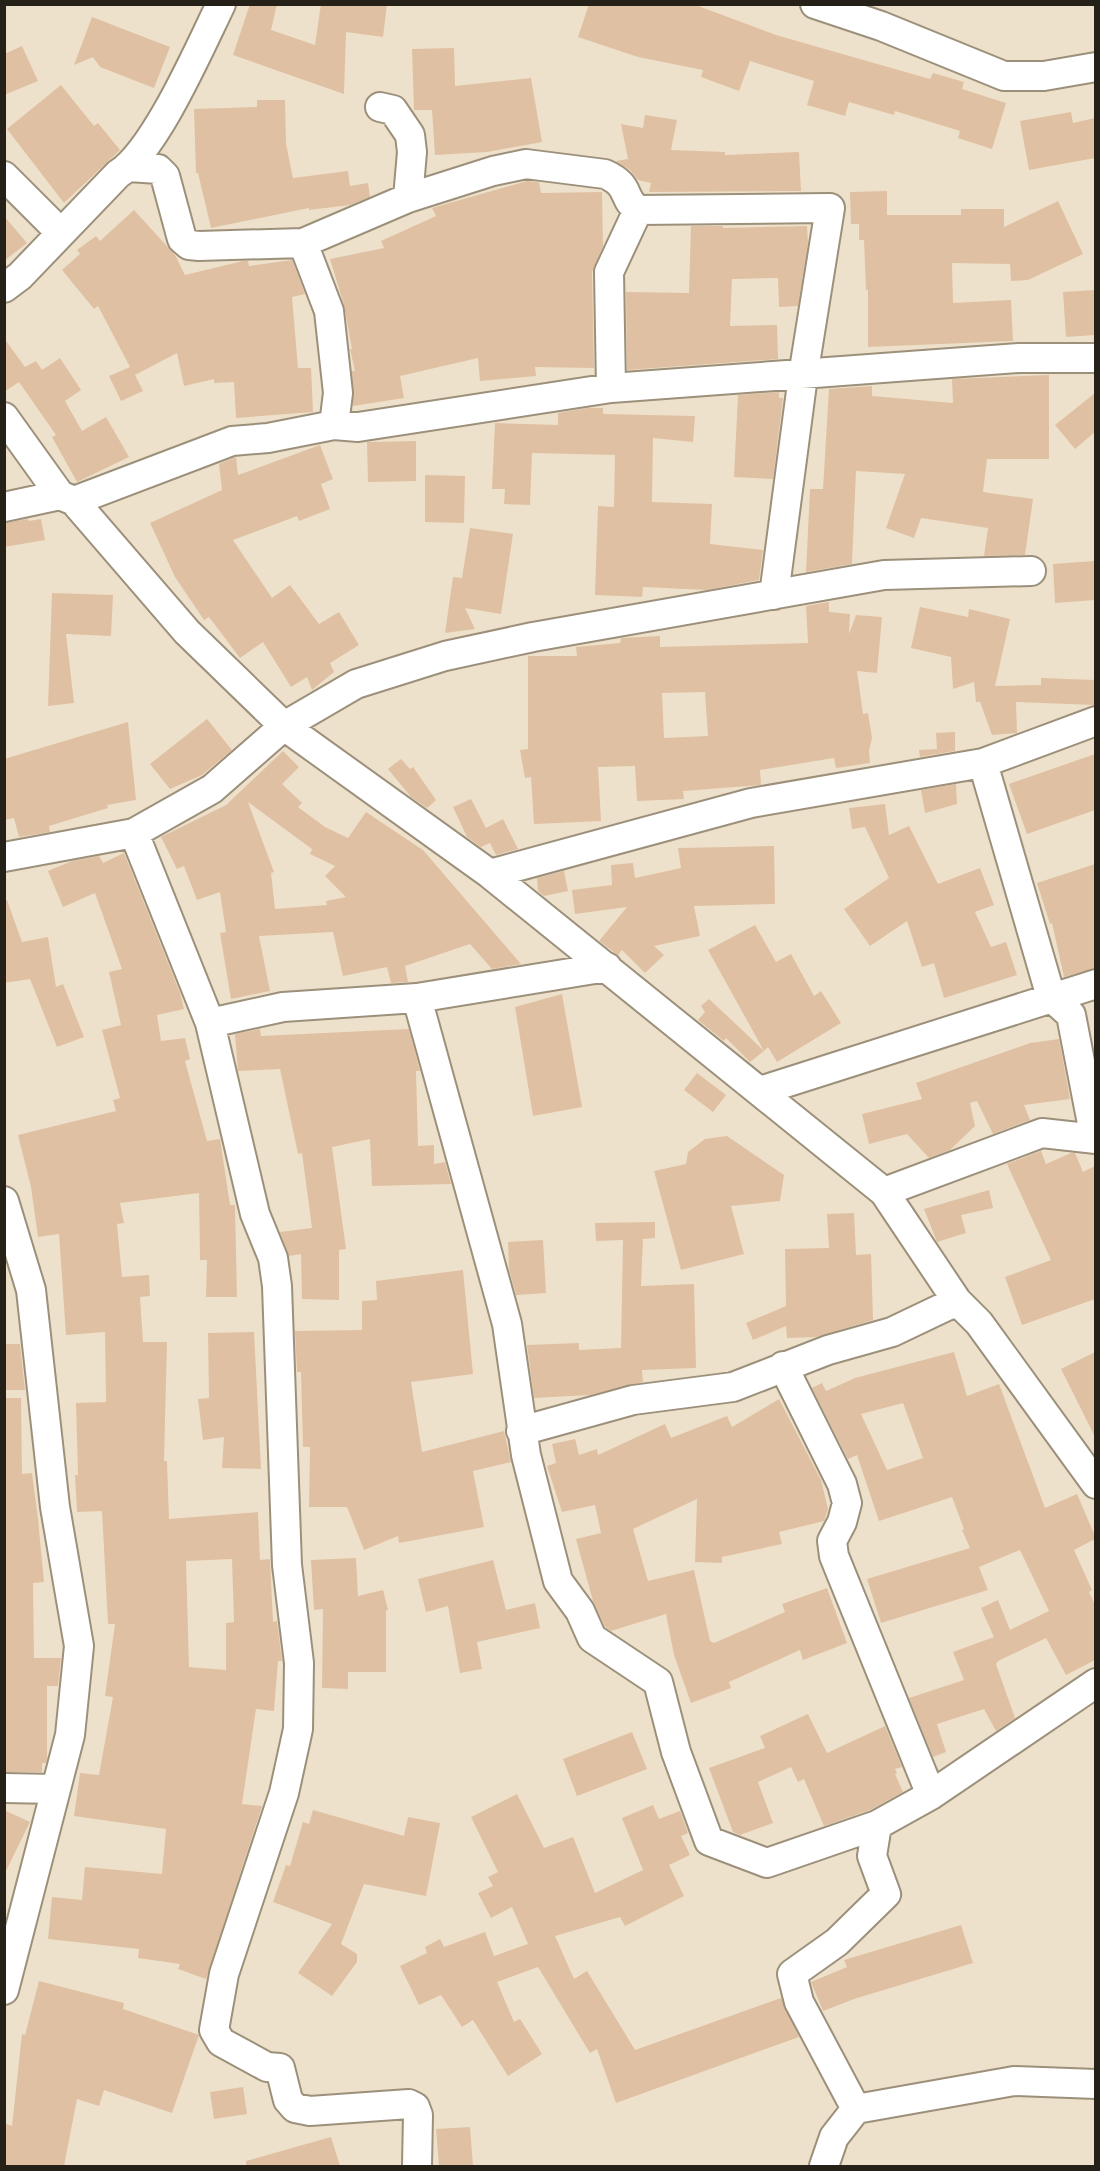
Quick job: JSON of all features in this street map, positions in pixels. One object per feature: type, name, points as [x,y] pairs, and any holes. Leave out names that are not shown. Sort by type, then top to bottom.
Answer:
[{"type":"street","points":[[4,288],[20,276],[118,174],[129,167],[166,113],[221,4]]},
{"type":"street","points":[[815,4],[881,26],[1004,76],[1044,76],[1095,67]]},
{"type":"street","points":[[380,107],[393,110],[410,135],[412,152],[408,198]]},
{"type":"street","points":[[129,167],[158,169],[165,176],[182,239],[189,245],[303,243],[408,198],[493,171],[526,164],[605,174],[616,179],[627,190],[630,204],[638,210],[830,208],[803,376],[774,595]]},
{"type":"street","points":[[4,176],[61,233]]},
{"type":"street","points":[[611,388],[609,272],[638,210]]},
{"type":"street","points":[[303,243],[329,311],[338,393],[334,425]]},
{"type":"street","points":[[4,507],[67,498],[232,441],[268,438],[334,425],[358,427],[611,388],[803,376],[1019,358],[1095,358]]},
{"type":"street","points":[[4,417],[67,498],[187,632],[284,726],[490,874],[884,1192],[957,1300],[980,1323],[1095,1484]]},
{"type":"street","points":[[4,857],[134,832],[212,789],[284,726],[356,684],[445,656],[884,575],[1031,571]]},
{"type":"street","points":[[490,874],[751,803],[983,763],[1095,721]]},
{"type":"street","points":[[884,1192],[1042,1133],[1095,1139],[1071,1015],[1051,997],[983,763]]},
{"type":"street","points":[[134,832],[210,1023],[255,1214],[273,1258],[277,1286],[287,1565],[299,1663],[297,1729],[284,1792],[224,1974],[214,2030],[220,2042],[267,2067],[280,2068],[288,2100],[295,2108],[310,2111],[409,2104],[415,2107],[418,2115],[417,2166]]},
{"type":"street","points":[[210,1023],[282,1007],[417,998],[607,968]]},
{"type":"street","points":[[760,1091],[1095,984]]},
{"type":"street","points":[[417,998],[507,1324],[522,1431],[558,1581],[580,1611],[592,1638],[658,1682],[676,1752],[709,1842],[767,1863],[877,1825],[931,1795],[1095,1683]]},
{"type":"street","points":[[4,1201],[31,1290],[55,1507],[79,1646],[70,1736],[4,1990]]},
{"type":"street","points":[[522,1431],[633,1400],[733,1387],[828,1350],[892,1332],[957,1300]]},
{"type":"street","points":[[783,1366],[842,1484],[847,1503],[842,1522],[832,1541],[834,1556],[931,1795]]},
{"type":"street","points":[[4,1788],[56,1789]]},
{"type":"street","points":[[856,2109],[799,2002],[792,1974],[837,1942],[886,1894],[872,1856],[877,1825]]},
{"type":"street","points":[[824,2166],[834,2137],[856,2109],[1014,2081],[1095,2084]]},
{"type":"building","points":[[250,4],[277,4],[271,30],[315,45],[321,4],[387,4],[383,37],[346,32],[344,94],[233,55]]},
{"type":"building","points":[[589,4],[693,4],[776,35],[930,79],[933,73],[964,82],[962,89],[1006,103],[992,149],[958,138],[960,131],[895,111],[894,115],[849,102],[845,116],[807,105],[814,81],[750,61],[739,91],[701,77],[703,70],[638,57],[578,37]]},
{"type":"building","points":[[92,17],[170,47],[154,88],[100,67],[93,57],[74,65]]},
{"type":"building","points":[[22,46],[38,81],[4,95],[4,54]]},
{"type":"building","points":[[454,48],[455,86],[531,78],[542,142],[487,152],[435,155],[432,110],[414,110],[412,49]]},
{"type":"building","points":[[61,85],[94,126],[98,123],[120,150],[64,203],[7,129]]},
{"type":"building","points":[[257,100],[285,100],[286,144],[293,178],[348,171],[350,186],[368,183],[370,197],[350,205],[309,210],[309,208],[211,228],[198,173],[196,173],[194,109],[257,107]]},
{"type":"building","points":[[1071,112],[1073,123],[1095,118],[1095,158],[1029,170],[1020,121]]},
{"type":"building","points":[[645,115],[677,120],[671,150],[725,152],[725,155],[799,152],[801,191],[649,192],[651,183],[638,180],[630,170],[616,161],[628,159],[621,124],[643,128]]},
{"type":"building","points":[[527,181],[539,182],[541,193],[602,192],[603,246],[592,272],[594,368],[535,367],[536,376],[480,381],[478,358],[400,376],[404,398],[353,406],[352,371],[355,371],[350,349],[352,349],[344,305],[330,259],[384,248],[381,241],[436,216],[432,208]]},
{"type":"building","points":[[887,191],[887,215],[961,215],[961,209],[1004,209],[1004,227],[1058,201],[1083,254],[1028,280],[1011,281],[1010,264],[952,263],[953,303],[1011,300],[1013,341],[868,347],[868,290],[866,290],[864,240],[859,240],[859,224],[851,224],[850,192]]},
{"type":"building","points":[[134,210],[175,255],[185,275],[243,261],[248,261],[249,266],[292,260],[305,294],[292,297],[298,368],[311,368],[313,412],[236,418],[234,382],[214,383],[214,379],[184,386],[177,353],[135,375],[143,391],[121,401],[109,376],[130,367],[98,306],[94,309],[62,270],[80,254],[77,250],[96,236],[100,241]]},
{"type":"building","points":[[4,216],[27,243],[4,261]]},
{"type":"building","points":[[691,226],[723,226],[723,228],[807,226],[808,243],[798,306],[779,307],[778,278],[732,279],[730,326],[777,325],[778,359],[627,370],[626,292],[689,293]]},
{"type":"building","points":[[1095,290],[1095,335],[1066,337],[1063,292]]},
{"type":"building","points":[[4,338],[25,367],[36,361],[42,370],[60,358],[81,390],[65,401],[82,431],[106,417],[129,457],[77,482],[52,437],[56,435],[19,382],[4,392]]},
{"type":"building","points":[[1049,375],[1049,459],[987,459],[983,492],[1033,499],[1025,555],[984,556],[988,528],[921,518],[914,538],[886,528],[905,474],[856,471],[852,564],[806,572],[810,489],[823,489],[829,389],[872,386],[872,396],[953,403],[952,379]]},
{"type":"building","points":[[779,392],[779,398],[783,398],[773,479],[734,477],[738,395]]},
{"type":"building","points":[[1095,393],[1095,432],[1075,449],[1055,425]]},
{"type":"building","points":[[603,408],[603,414],[695,416],[693,442],[653,438],[652,502],[712,504],[710,544],[763,550],[759,580],[707,590],[643,587],[642,597],[595,595],[598,506],[614,507],[615,455],[532,453],[530,505],[504,504],[505,489],[492,489],[495,423],[558,425],[558,413]]},
{"type":"building","points":[[416,441],[416,481],[368,482],[367,442]]},
{"type":"building","points":[[320,445],[333,479],[321,484],[330,509],[299,521],[297,516],[233,540],[272,598],[290,585],[319,624],[339,612],[359,645],[330,663],[334,672],[312,690],[307,677],[291,687],[263,642],[240,658],[209,617],[204,620],[175,577],[150,523],[222,490],[219,464],[236,457],[238,475]]},
{"type":"building","points":[[425,475],[465,476],[464,523],[425,522]]},
{"type":"building","points":[[28,519],[29,521],[41,519],[45,540],[4,547],[4,523]]},
{"type":"building","points":[[470,528],[513,534],[501,614],[465,608],[475,629],[445,633],[453,577],[462,578]]},
{"type":"building","points":[[1095,561],[1095,600],[1055,603],[1053,564]]},
{"type":"building","points":[[52,593],[113,595],[111,636],[66,634],[74,703],[48,706]]},
{"type":"building","points":[[829,602],[829,612],[850,614],[849,634],[856,615],[882,617],[877,673],[857,671],[863,714],[868,713],[872,738],[869,751],[870,763],[836,768],[834,758],[760,770],[761,785],[683,791],[684,799],[637,801],[635,766],[598,767],[601,821],[534,824],[531,777],[525,778],[520,750],[528,749],[528,656],[577,656],[576,647],[620,643],[621,638],[660,636],[660,647],[808,643],[806,606]],"holes":[[[705,692],[708,736],[664,738],[662,693]]]},
{"type":"building","points":[[920,607],[968,617],[969,609],[1010,619],[995,686],[1041,685],[1041,678],[1095,680],[1095,705],[1016,702],[1017,733],[992,735],[980,702],[976,702],[974,682],[953,689],[951,657],[911,648]]},
{"type":"building","points":[[207,719],[232,750],[202,775],[170,789],[150,764]]},
{"type":"building","points":[[128,722],[136,800],[107,805],[108,808],[49,826],[50,832],[19,837],[14,818],[4,820],[4,759]]},
{"type":"building","points":[[955,732],[955,751],[920,757],[919,750],[937,749],[936,733]]},
{"type":"building","points":[[283,751],[299,767],[282,784],[302,803],[298,807],[325,827],[348,838],[366,812],[423,850],[521,964],[492,969],[470,944],[405,966],[408,982],[391,983],[387,967],[343,976],[333,932],[259,936],[270,991],[231,999],[220,933],[226,932],[220,892],[197,900],[184,866],[177,869],[161,837],[226,805]],"holes":[[[248,802],[312,849],[310,854],[335,866],[325,876],[346,897],[326,901],[327,905],[275,909],[271,873],[274,872]]]},
{"type":"building","points":[[1095,754],[1095,810],[1027,834],[1009,784]]},
{"type":"building","points":[[401,759],[410,769],[413,767],[436,800],[427,808],[411,797],[388,769]]},
{"type":"building","points":[[956,784],[957,804],[925,813],[921,790]]},
{"type":"building","points":[[471,799],[486,828],[503,819],[518,849],[496,855],[490,843],[481,847],[467,837],[453,807]]},
{"type":"building","points":[[885,804],[889,835],[909,826],[938,884],[980,868],[994,905],[975,912],[991,947],[1006,942],[1017,975],[944,998],[934,963],[922,967],[907,921],[870,946],[844,909],[889,878],[865,827],[852,829],[849,808]]},
{"type":"building","points":[[774,846],[775,904],[694,906],[700,936],[654,946],[664,955],[645,973],[622,950],[618,955],[599,941],[627,907],[575,914],[572,890],[612,885],[611,865],[633,863],[635,878],[681,868],[678,848]]},
{"type":"building","points":[[124,853],[180,993],[184,1009],[157,1015],[161,1041],[185,1038],[190,1059],[185,1061],[207,1141],[220,1139],[230,1205],[235,1205],[237,1297],[206,1297],[207,1260],[200,1260],[199,1193],[120,1203],[124,1223],[117,1224],[122,1277],[149,1275],[150,1296],[140,1297],[143,1342],[167,1342],[164,1461],[167,1461],[169,1519],[258,1512],[260,1560],[270,1559],[273,1622],[277,1621],[282,1661],[278,1661],[274,1711],[256,1709],[242,1804],[262,1806],[206,1979],[178,1969],[180,1964],[138,1958],[139,1949],[48,1939],[52,1897],[82,1900],[85,1867],[162,1874],[166,1829],[74,1816],[80,1773],[99,1775],[113,1697],[105,1696],[115,1624],[108,1624],[102,1511],[77,1512],[75,1475],[78,1475],[76,1403],[106,1402],[105,1332],[66,1335],[59,1234],[38,1237],[31,1187],[18,1135],[116,1111],[113,1100],[120,1098],[102,1030],[121,1025],[109,972],[122,969],[95,893],[63,907],[48,871],[72,861],[99,856],[103,863]],"holes":[[[232,1559],[234,1622],[226,1623],[226,1670],[189,1667],[186,1561]]]},
{"type":"building","points":[[1095,864],[1095,968],[1064,977],[1052,923],[1050,924],[1037,883]]},
{"type":"building","points":[[564,871],[568,891],[544,896],[538,891],[537,878]]},
{"type":"building","points":[[7,900],[22,942],[48,937],[56,987],[63,984],[84,1037],[57,1047],[30,979],[4,983],[4,901]]},
{"type":"building","points":[[755,925],[776,962],[791,954],[814,996],[821,991],[841,1023],[777,1062],[768,1047],[764,1051],[708,950]]},
{"type":"building","points":[[562,994],[582,1107],[533,1116],[515,1007]]},
{"type":"building","points":[[709,999],[764,1051],[750,1062],[726,1038],[724,1041],[698,1020],[705,1012],[701,1006]]},
{"type":"building","points":[[260,1029],[261,1036],[409,1029],[420,1071],[416,1071],[418,1146],[434,1145],[434,1164],[445,1162],[451,1184],[372,1186],[370,1139],[332,1147],[346,1249],[339,1250],[339,1300],[302,1299],[301,1254],[289,1256],[280,1232],[312,1228],[302,1153],[298,1154],[280,1069],[238,1071],[235,1034]]},
{"type":"building","points":[[1059,1039],[1070,1099],[1024,1105],[1030,1120],[993,1134],[977,1101],[970,1103],[975,1126],[950,1150],[929,1158],[907,1134],[869,1144],[862,1114],[922,1099],[916,1083],[1030,1043]]},
{"type":"building","points":[[697,1073],[726,1095],[713,1112],[684,1090]]},
{"type":"building","points":[[727,1136],[784,1175],[780,1201],[731,1206],[744,1254],[681,1270],[654,1171],[686,1164],[688,1152],[705,1139]]},
{"type":"building","points":[[1041,1151],[1046,1164],[1075,1153],[1083,1172],[1095,1166],[1095,1299],[1022,1325],[1005,1277],[1051,1260],[1007,1164]]},
{"type":"building","points":[[989,1190],[993,1208],[961,1215],[966,1233],[937,1242],[924,1209]]},
{"type":"building","points":[[854,1213],[856,1255],[871,1254],[873,1320],[816,1337],[787,1338],[786,1326],[753,1340],[746,1323],[786,1306],[785,1249],[829,1248],[827,1214]]},
{"type":"building","points":[[655,1222],[655,1238],[643,1239],[641,1286],[694,1284],[696,1368],[642,1370],[643,1382],[590,1395],[534,1398],[527,1345],[579,1343],[579,1350],[621,1348],[623,1240],[596,1241],[595,1223]]},
{"type":"building","points":[[543,1240],[546,1293],[516,1295],[509,1269],[508,1242]]},
{"type":"building","points":[[463,1270],[473,1374],[411,1382],[422,1452],[504,1431],[511,1462],[473,1471],[484,1527],[399,1543],[398,1536],[364,1550],[347,1507],[309,1507],[310,1447],[303,1447],[301,1372],[297,1372],[295,1331],[362,1330],[362,1301],[377,1300],[376,1281]]},
{"type":"building","points":[[254,1332],[261,1469],[222,1468],[224,1437],[203,1440],[198,1399],[209,1398],[208,1333]]},
{"type":"building","points":[[4,1344],[20,1344],[25,1390],[4,1390]]},
{"type":"building","points":[[954,1352],[967,1396],[999,1384],[1045,1508],[1077,1494],[1095,1536],[1095,1539],[1074,1550],[1092,1590],[1089,1592],[1095,1605],[1095,1660],[1066,1675],[1046,1638],[998,1661],[996,1664],[1015,1718],[996,1731],[984,1709],[937,1724],[946,1752],[933,1757],[909,1698],[964,1680],[953,1652],[994,1637],[981,1608],[998,1600],[1010,1630],[1049,1611],[1020,1550],[979,1567],[988,1590],[881,1623],[867,1579],[970,1548],[952,1497],[879,1521],[857,1455],[848,1459],[812,1388],[822,1383],[826,1391],[855,1378]],"holes":[[[903,1403],[923,1458],[887,1470],[861,1414]]]},
{"type":"building","points":[[1095,1352],[1095,1437],[1061,1369]]},
{"type":"building","points":[[4,1398],[21,1398],[22,1474],[32,1473],[38,1519],[44,1582],[33,1583],[34,1658],[61,1658],[58,1686],[47,1686],[47,1760],[46,1763],[42,1763],[42,1772],[4,1772]]},
{"type":"building","points":[[779,1399],[821,1480],[828,1509],[824,1521],[779,1532],[782,1544],[722,1557],[722,1563],[695,1562],[697,1499],[633,1529],[648,1581],[694,1570],[710,1641],[714,1643],[785,1612],[782,1604],[827,1588],[847,1643],[803,1660],[800,1650],[729,1682],[731,1688],[691,1703],[674,1655],[666,1614],[611,1631],[605,1627],[593,1601],[576,1539],[601,1533],[595,1505],[562,1512],[547,1466],[556,1463],[552,1444],[575,1439],[579,1455],[597,1449],[598,1455],[665,1424],[671,1438],[727,1416],[732,1427]]},
{"type":"building","points":[[356,1558],[358,1596],[383,1590],[388,1610],[386,1610],[386,1672],[348,1672],[348,1689],[322,1688],[323,1609],[314,1610],[311,1560]]},
{"type":"building","points":[[493,1560],[506,1610],[535,1603],[540,1628],[477,1642],[482,1669],[460,1673],[448,1606],[426,1612],[418,1579]]},
{"type":"building","points":[[808,1714],[827,1753],[885,1726],[902,1767],[895,1769],[897,1773],[895,1774],[903,1792],[870,1810],[824,1826],[804,1779],[798,1782],[791,1767],[758,1782],[773,1823],[740,1835],[733,1832],[709,1768],[765,1748],[760,1736]]},
{"type":"building","points":[[632,1732],[647,1769],[577,1796],[563,1759]]},
{"type":"building","points":[[517,1794],[544,1848],[573,1837],[595,1893],[643,1870],[622,1818],[653,1805],[659,1819],[680,1811],[688,1833],[681,1836],[690,1855],[669,1865],[684,1896],[625,1926],[620,1917],[555,1936],[574,1979],[587,1971],[635,2050],[781,1998],[799,2037],[616,2103],[597,2049],[590,2053],[538,1967],[497,1982],[514,2022],[520,2019],[542,2054],[508,2076],[473,2020],[462,2027],[441,1995],[419,2005],[400,1966],[427,1953],[425,1947],[440,1939],[444,1947],[485,1932],[494,1956],[528,1944],[512,1907],[491,1918],[478,1893],[493,1886],[488,1877],[498,1872],[471,1817]]},
{"type":"building","points":[[4,1810],[30,1822],[4,1875]]},
{"type":"building","points":[[313,1810],[404,1836],[408,1817],[440,1823],[426,1896],[364,1884],[341,1944],[357,1954],[357,1962],[332,1996],[298,1973],[332,1924],[273,1902],[286,1865],[290,1866],[303,1822],[309,1824]]},
{"type":"building","points":[[961,1925],[973,1963],[854,1999],[823,2011],[811,1982],[847,1967],[844,1960]]},
{"type":"building","points":[[39,1981],[124,2003],[123,2009],[199,2035],[172,2113],[104,2090],[99,2106],[77,2099],[64,2166],[4,2166],[4,2123],[12,2126],[22,2034],[25,2035]]},
{"type":"building","points":[[243,2087],[247,2114],[214,2119],[210,2092]]},
{"type":"building","points":[[470,2127],[473,2166],[439,2166],[436,2129]]},
{"type":"building","points":[[331,2137],[340,2166],[246,2166],[246,2161]]}]
